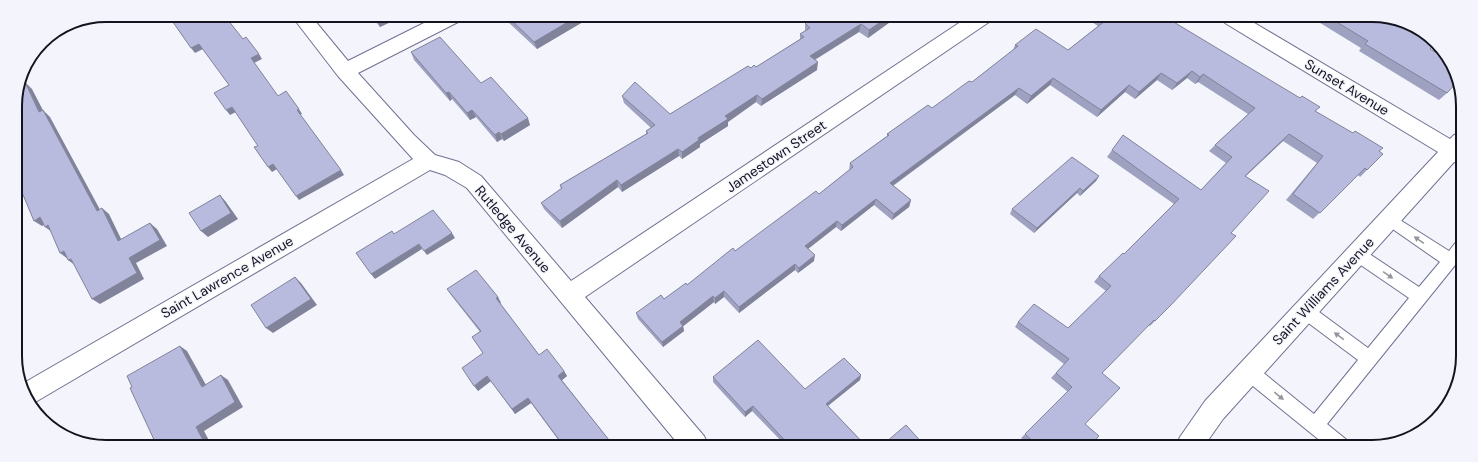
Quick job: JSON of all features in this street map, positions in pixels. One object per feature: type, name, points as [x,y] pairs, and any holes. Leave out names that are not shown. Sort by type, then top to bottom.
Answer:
[{"type":"street","name":"Rutledge Avenue","points":[[305,22],[345,71],[407,141],[428,161],[452,168],[474,182],[691,440]]},
{"type":"street","points":[[345,71],[441,22]]},
{"type":"street","name":"Jamestown Street","points":[[569,295],[975,22]]},
{"type":"street","name":"Sunset Avenue","points":[[1239,22],[1456,148]]},
{"type":"street","name":"Saint Williams Avenue","points":[[1193,440],[1214,410],[1389,219],[1456,151]]},
{"type":"street","name":"Saint Lawrence Avenue","points":[[30,392],[428,161]]},
{"type":"lane","points":[[1389,219],[1450,260]]},
{"type":"lane","points":[[1316,426],[1456,252]]},
{"type":"lane","points":[[1357,254],[1420,297]]},
{"type":"lane","points":[[1305,311],[1370,359]]},
{"type":"lane","points":[[1249,372],[1333,440]]},
{"type":"building","points":[[173,22],[230,22],[243,39],[246,37],[259,54],[251,58],[278,96],[286,91],[299,109],[297,110],[341,170],[296,196],[273,164],[268,167],[254,147],[258,146],[232,107],[226,110],[214,93],[229,85],[199,44],[191,48]]},
{"type":"building","points":[[513,22],[568,22],[534,42]]},
{"type":"building","points":[[881,22],[869,30],[861,24],[810,56],[818,62],[762,99],[757,95],[725,116],[728,119],[698,138],[699,140],[682,152],[678,149],[621,185],[617,180],[560,221],[541,203],[562,188],[560,185],[648,133],[646,131],[655,125],[622,96],[635,82],[670,114],[748,66],[751,68],[754,65],[756,67],[804,37],[800,34],[810,28],[805,23]]},
{"type":"building","points":[[1104,22],[1174,22],[1300,98],[1302,96],[1320,107],[1315,111],[1353,133],[1355,131],[1383,148],[1379,151],[1383,154],[1367,170],[1365,168],[1320,213],[1293,194],[1323,156],[1289,134],[1245,176],[1269,191],[1231,233],[1236,236],[1170,306],[1155,321],[1154,320],[1102,373],[1120,388],[1085,424],[1099,436],[1095,440],[1032,440],[1025,434],[1072,387],[1056,373],[1069,359],[1018,322],[1034,304],[1068,328],[1111,286],[1099,276],[1123,253],[1124,254],[1179,199],[1112,150],[1123,135],[1201,190],[1232,157],[1215,145],[1255,108],[1203,74],[1200,77],[1192,71],[1177,83],[1161,73],[1139,92],[1129,85],[1101,110],[1053,78],[1031,96],[1019,88],[890,183],[911,200],[894,214],[876,199],[842,225],[837,221],[805,246],[815,255],[799,268],[795,264],[739,307],[724,291],[715,298],[713,296],[680,322],[683,326],[662,342],[636,313],[661,295],[664,299],[686,283],[687,285],[733,248],[735,251],[816,191],[819,194],[853,167],[850,163],[889,135],[887,134],[928,105],[932,108],[969,81],[972,82],[1018,46],[1015,45],[1036,29],[1068,50]]},
{"type":"building","points":[[1337,22],[1383,23],[1404,28],[1414,33],[1432,46],[1430,49],[1438,53],[1442,59],[1452,79],[1453,86],[1447,93],[1365,44],[1368,41]]},
{"type":"building","points":[[440,37],[481,83],[491,77],[528,118],[501,134],[499,132],[495,135],[472,110],[467,113],[449,92],[446,93],[411,52]]},
{"type":"building","points":[[25,83],[39,112],[43,110],[97,211],[102,208],[118,241],[150,223],[160,240],[129,258],[137,273],[92,299],[71,259],[68,260],[64,251],[60,253],[48,225],[45,227],[40,217],[34,221],[22,192],[22,100]]},
{"type":"building","points":[[1072,157],[1099,176],[1083,191],[1080,188],[1037,228],[1012,209]]},
{"type":"building","points":[[220,195],[231,213],[201,231],[189,213]]},
{"type":"building","points":[[433,210],[452,233],[424,251],[419,244],[371,274],[356,253],[392,231],[394,234]]},
{"type":"building","points":[[476,270],[498,297],[496,298],[539,355],[547,349],[564,371],[558,376],[609,440],[559,440],[528,398],[512,409],[487,376],[474,386],[462,368],[483,353],[472,337],[481,331],[447,289]]},
{"type":"building","points":[[295,277],[311,299],[266,328],[251,305]]},
{"type":"building","points":[[758,340],[805,389],[844,358],[861,375],[826,404],[860,440],[784,440],[753,406],[745,412],[713,377]]},
{"type":"building","points":[[180,346],[202,387],[221,375],[235,402],[196,427],[203,440],[154,440],[130,388],[132,387],[127,376]]},
{"type":"building","points":[[906,425],[920,440],[888,440]]}]
